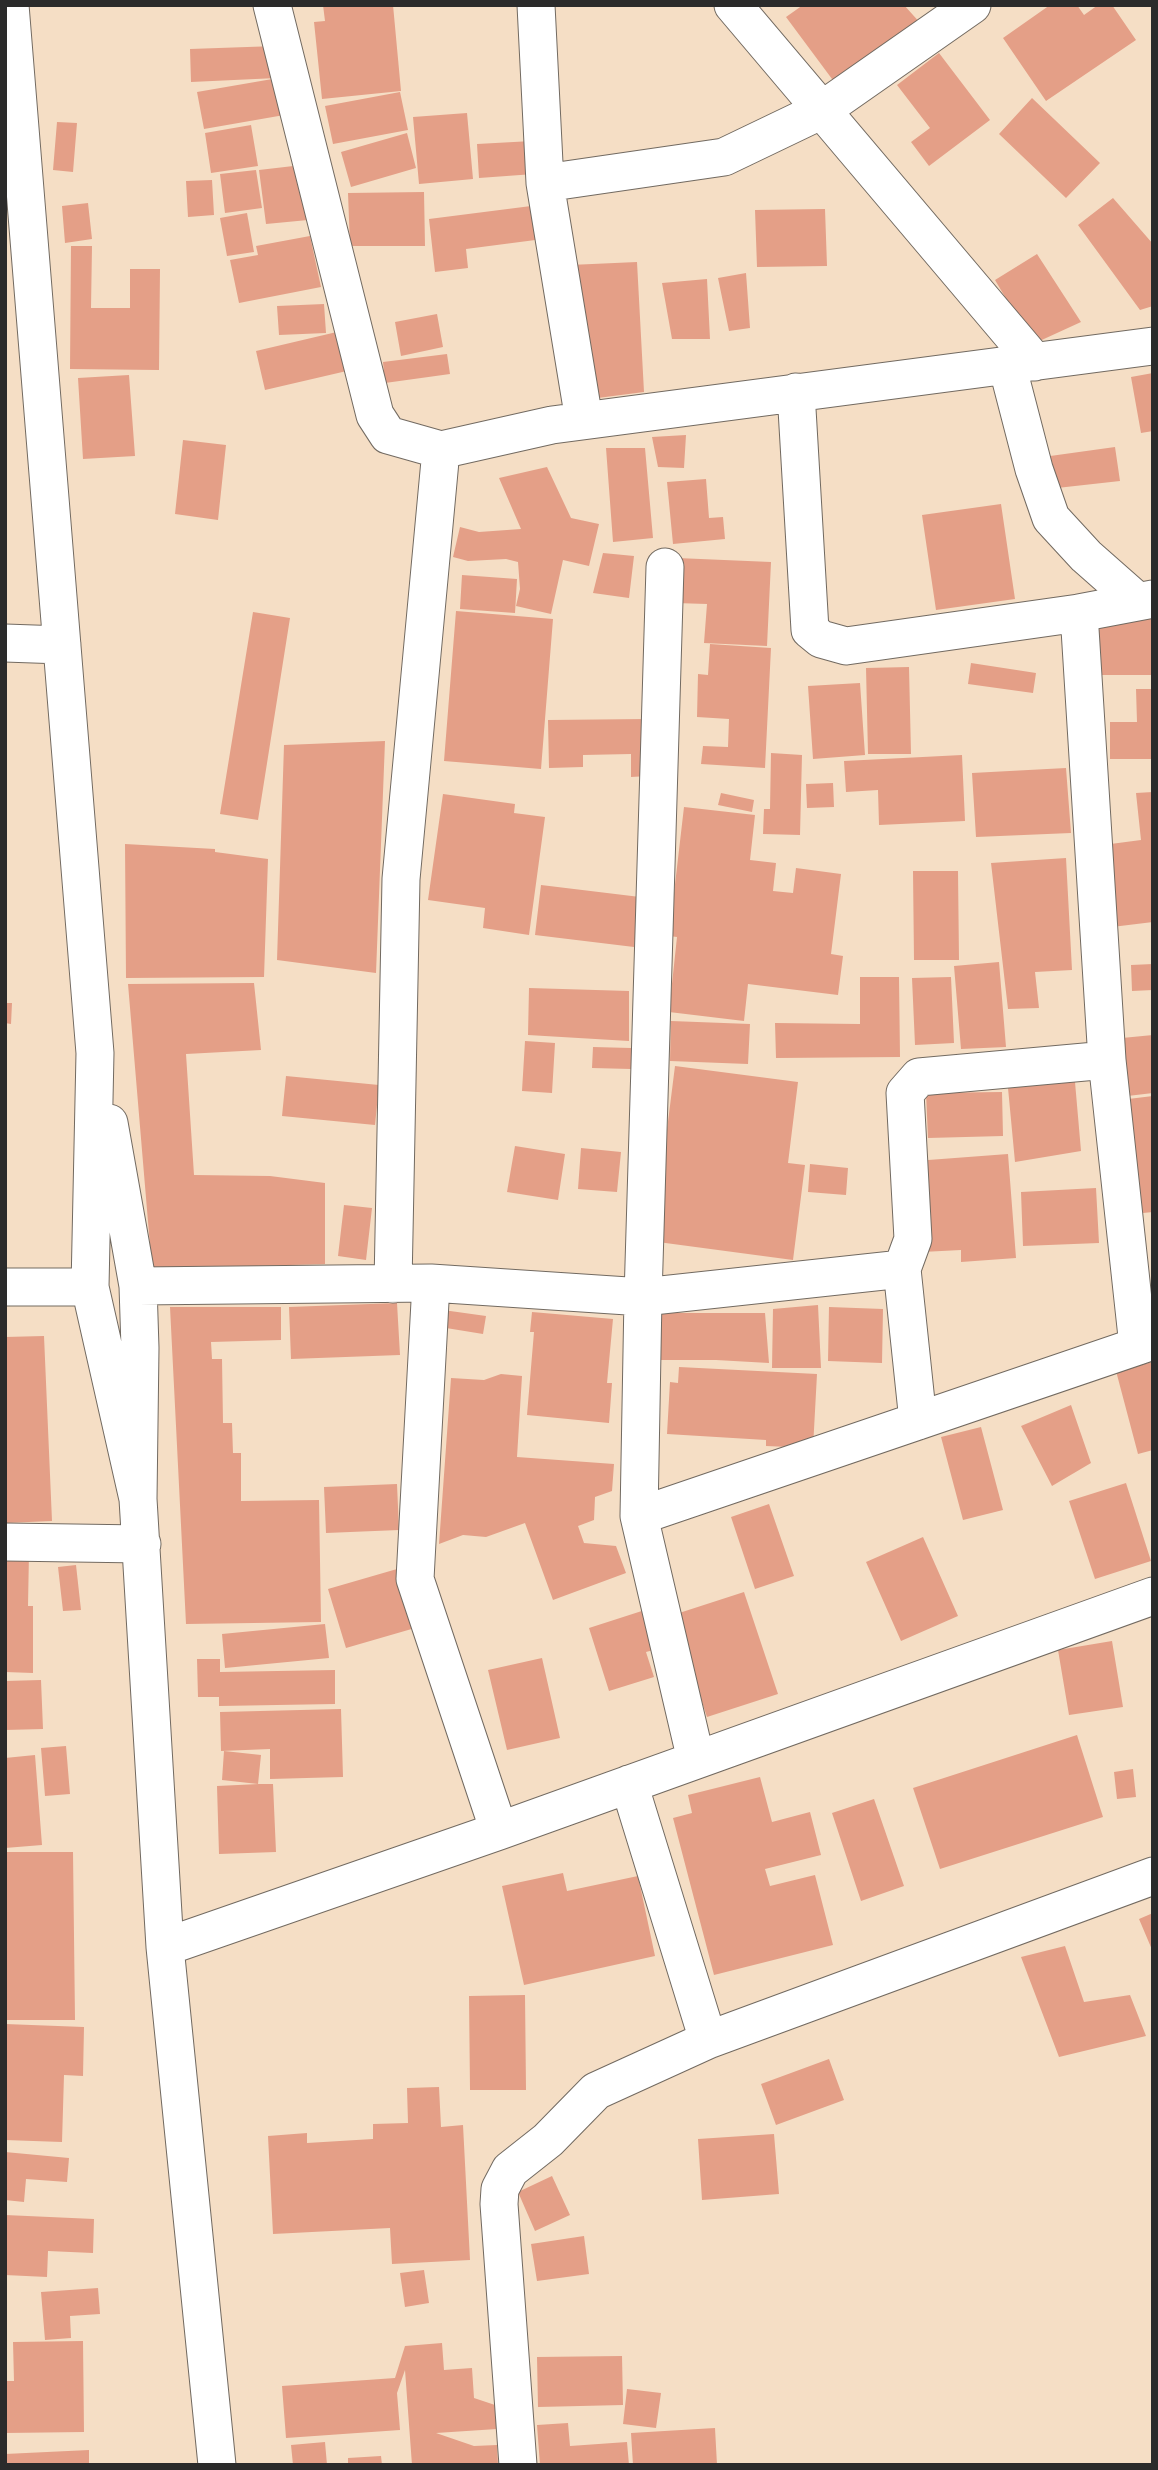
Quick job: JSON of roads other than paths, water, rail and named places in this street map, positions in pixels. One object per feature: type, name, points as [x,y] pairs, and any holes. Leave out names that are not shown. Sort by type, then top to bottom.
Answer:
[{"type":"street","points":[[10,5],[19,290],[62,645],[95,1053],[90,1287],[138,1499]]},
{"type":"street","points":[[272,5],[374,415],[388,435],[441,450],[584,420],[1153,346]]},
{"type":"street","points":[[536,5],[545,183],[584,420]]},
{"type":"street","points":[[733,5],[822,110],[1021,363],[1034,469],[1051,518],[1086,556],[1145,600]]},
{"type":"street","points":[[545,183],[723,157],[822,110],[972,5]]},
{"type":"street","points":[[796,393],[810,630],[821,639],[846,646],[1079,613],[1145,600]]},
{"type":"street","points":[[393,1284],[401,879],[441,450]]},
{"type":"street","points":[[665,567],[639,1516],[696,1760]]},
{"type":"street","points":[[639,1516],[1145,1343],[1107,1060],[1079,613]]},
{"type":"street","points":[[5,643],[62,645]]},
{"type":"street","points":[[95,1053],[114,1144],[138,1286],[138,1499],[165,1947],[217,2465]]},
{"type":"street","points":[[918,1421],[902,1269],[913,1240],[905,1093],[919,1077],[1107,1060]]},
{"type":"street","points":[[138,1286],[431,1283],[643,1297],[902,1269]]},
{"type":"street","points":[[431,1283],[415,1579],[499,1831]]},
{"type":"street","points":[[5,1287],[90,1287]]},
{"type":"street","points":[[5,1542],[142,1544]]},
{"type":"street","points":[[165,1947],[499,1831],[1153,1596]]},
{"type":"street","points":[[629,1784],[708,2040]]},
{"type":"street","points":[[518,2465],[499,2204],[500,2189],[510,2170],[548,2140],[596,2091],[708,2040],[1153,1876]]}]
